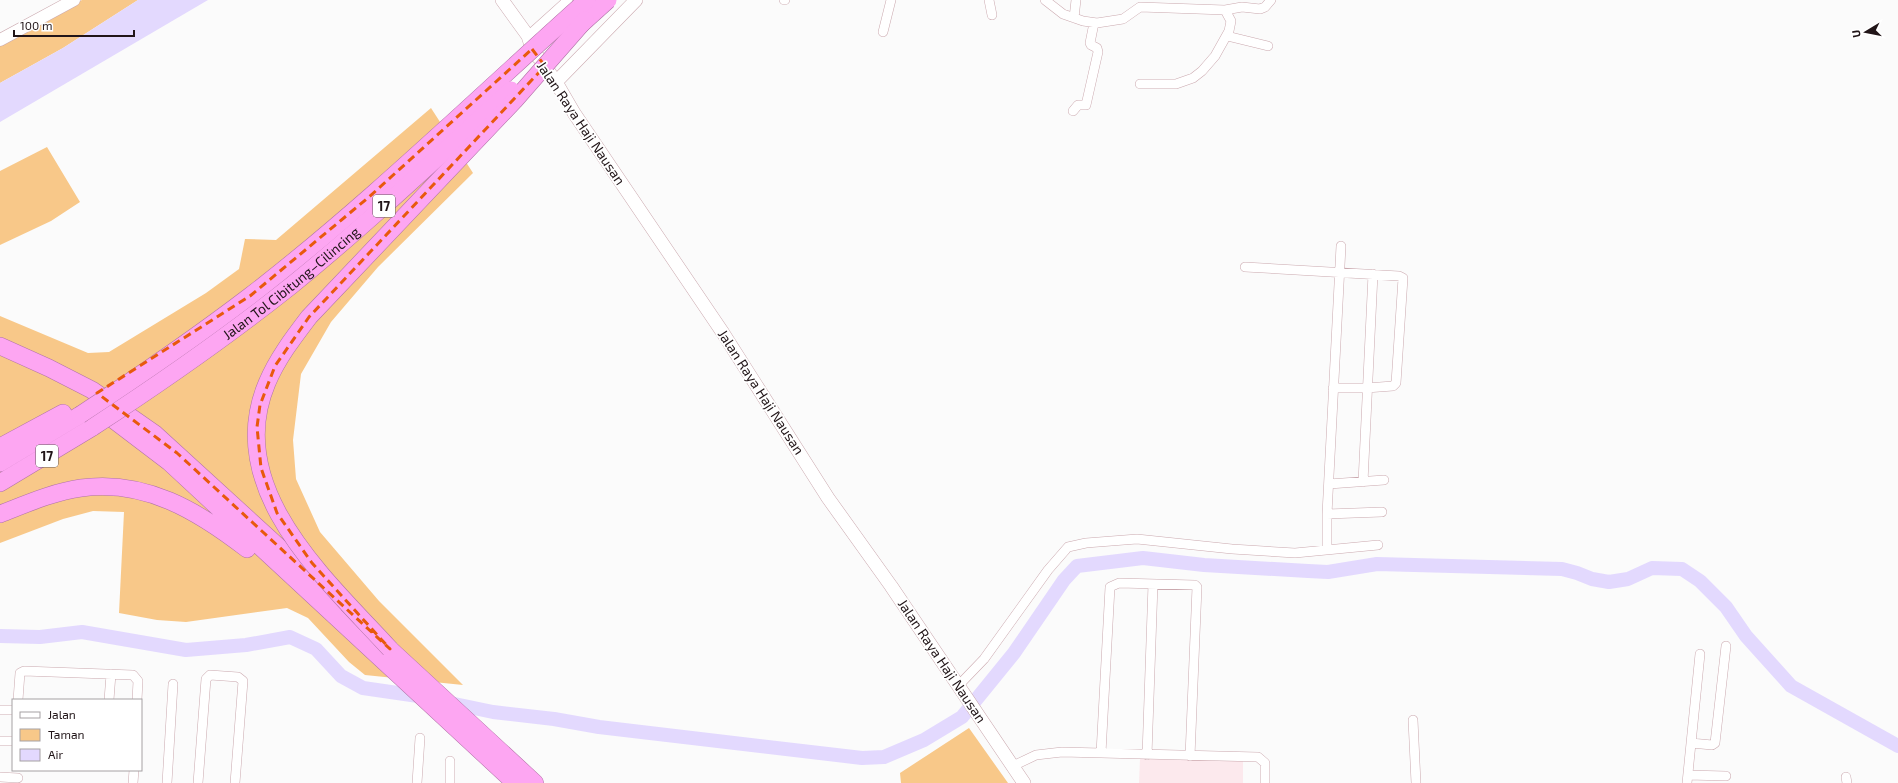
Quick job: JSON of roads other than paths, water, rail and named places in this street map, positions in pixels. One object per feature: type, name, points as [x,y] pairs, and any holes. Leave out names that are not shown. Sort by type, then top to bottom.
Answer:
[{"type":"highway","name":"Jalan Tol Cibitung–Cilincing","points":[[0,463],[131,381],[250,296],[369,196],[587,0]]},
{"type":"highway","name":"Jalan Tol Cibitung–Cilincing","points":[[0,483],[66,444],[144,394],[231,332],[292,285],[389,202],[608,0]]},
{"type":"highway","points":[[390,649],[312,563],[277,513],[267,491],[260,468],[257,448],[257,427],[260,405],[266,384],[285,349],[309,317],[515,100],[585,20]]},
{"type":"highway","points":[[0,447],[134,372],[250,296]]},
{"type":"highway","points":[[0,346],[49,368],[92,390],[155,434],[535,783]]},
{"type":"highway","points":[[0,358],[82,397],[169,462],[515,783]]},
{"type":"highway","points":[[0,514],[39,499],[80,488],[121,488],[142,491],[183,506],[205,518],[330,612]]},
{"type":"main road","name":"Jalan Raya Haji Nausan","points":[[502,0],[528,36],[533,52],[540,59],[556,82],[574,113],[723,333],[828,498],[1024,783]]},
{"type":"main road","points":[[556,82],[636,0]]},
{"type":"street","points":[[0,40],[74,0]]},
{"type":"street","points":[[528,36],[568,0]]},
{"type":"street","points":[[883,32],[891,0]]},
{"type":"street","points":[[989,0],[992,15]]},
{"type":"street","points":[[1045,0],[1055,9],[1074,18],[1094,23],[1123,19],[1132,14],[1135,4],[1149,6],[1157,4],[1225,10],[1242,7],[1260,9],[1265,7],[1271,0]]},
{"type":"street","points":[[1074,18],[1076,0]]},
{"type":"street","points":[[1140,84],[1176,84],[1193,78],[1211,63],[1231,27],[1231,21],[1225,10]]},
{"type":"street","points":[[1073,111],[1078,105],[1086,105],[1098,52],[1097,48],[1090,45],[1094,23]]},
{"type":"street","points":[[1227,36],[1268,46]]},
{"type":"street","points":[[1327,550],[1327,514],[1341,246]]},
{"type":"street","points":[[1245,267],[1373,274],[1399,276],[1403,278],[1396,381],[1393,386],[1333,388]]},
{"type":"street","points":[[1363,482],[1366,388],[1373,274]]},
{"type":"street","points":[[1329,484],[1384,480]]},
{"type":"street","points":[[1327,514],[1382,512]]},
{"type":"street","points":[[960,688],[984,659],[1048,570],[1068,547],[1086,543],[1137,539],[1232,549],[1295,553],[1378,545]]},
{"type":"street","points":[[1101,753],[1109,591],[1114,584],[1119,583],[1194,585],[1197,587],[1190,756]]},
{"type":"street","points":[[1147,755],[1153,584]]},
{"type":"street","points":[[1691,744],[1712,745],[1715,743],[1726,646]]},
{"type":"street","points":[[1700,654],[1688,779],[1726,776]]},
{"type":"street","points":[[18,699],[22,671],[133,675],[138,681],[137,699]]},
{"type":"street","points":[[110,699],[111,674]]},
{"type":"street","points":[[198,783],[206,679],[210,675],[238,677],[242,681],[235,783]]},
{"type":"street","points":[[167,783],[173,684]]},
{"type":"street","points":[[0,710],[12,710]]},
{"type":"street","points":[[1412,720],[1416,783]]},
{"type":"street","points":[[417,783],[420,738]]},
{"type":"street","points":[[0,740],[12,741]]},
{"type":"street","points":[[1013,766],[1028,758],[1045,753],[1101,753],[1261,758],[1264,763],[1265,783]]},
{"type":"street","points":[[450,761],[450,783]]},
{"type":"street","points":[[133,783],[134,771]]},
{"type":"street","points":[[0,777],[18,778]]},
{"type":"water","points":[[138,0],[208,0],[0,122],[0,83],[63,48]]},
{"type":"waterway","points":[[445,702],[493,712],[554,719],[599,727],[862,758],[884,757],[924,740],[962,717],[1014,653],[1064,580],[1077,566],[1143,558],[1204,565],[1328,572],[1377,564],[1562,569],[1592,579],[1609,582],[1628,579],[1652,568],[1682,569],[1700,581],[1726,607],[1746,636],[1791,686],[1898,746]]},
{"type":"waterway","points":[[0,636],[40,637],[82,632],[186,650],[246,645],[290,637],[316,649],[341,676],[363,688],[425,697]]}]
